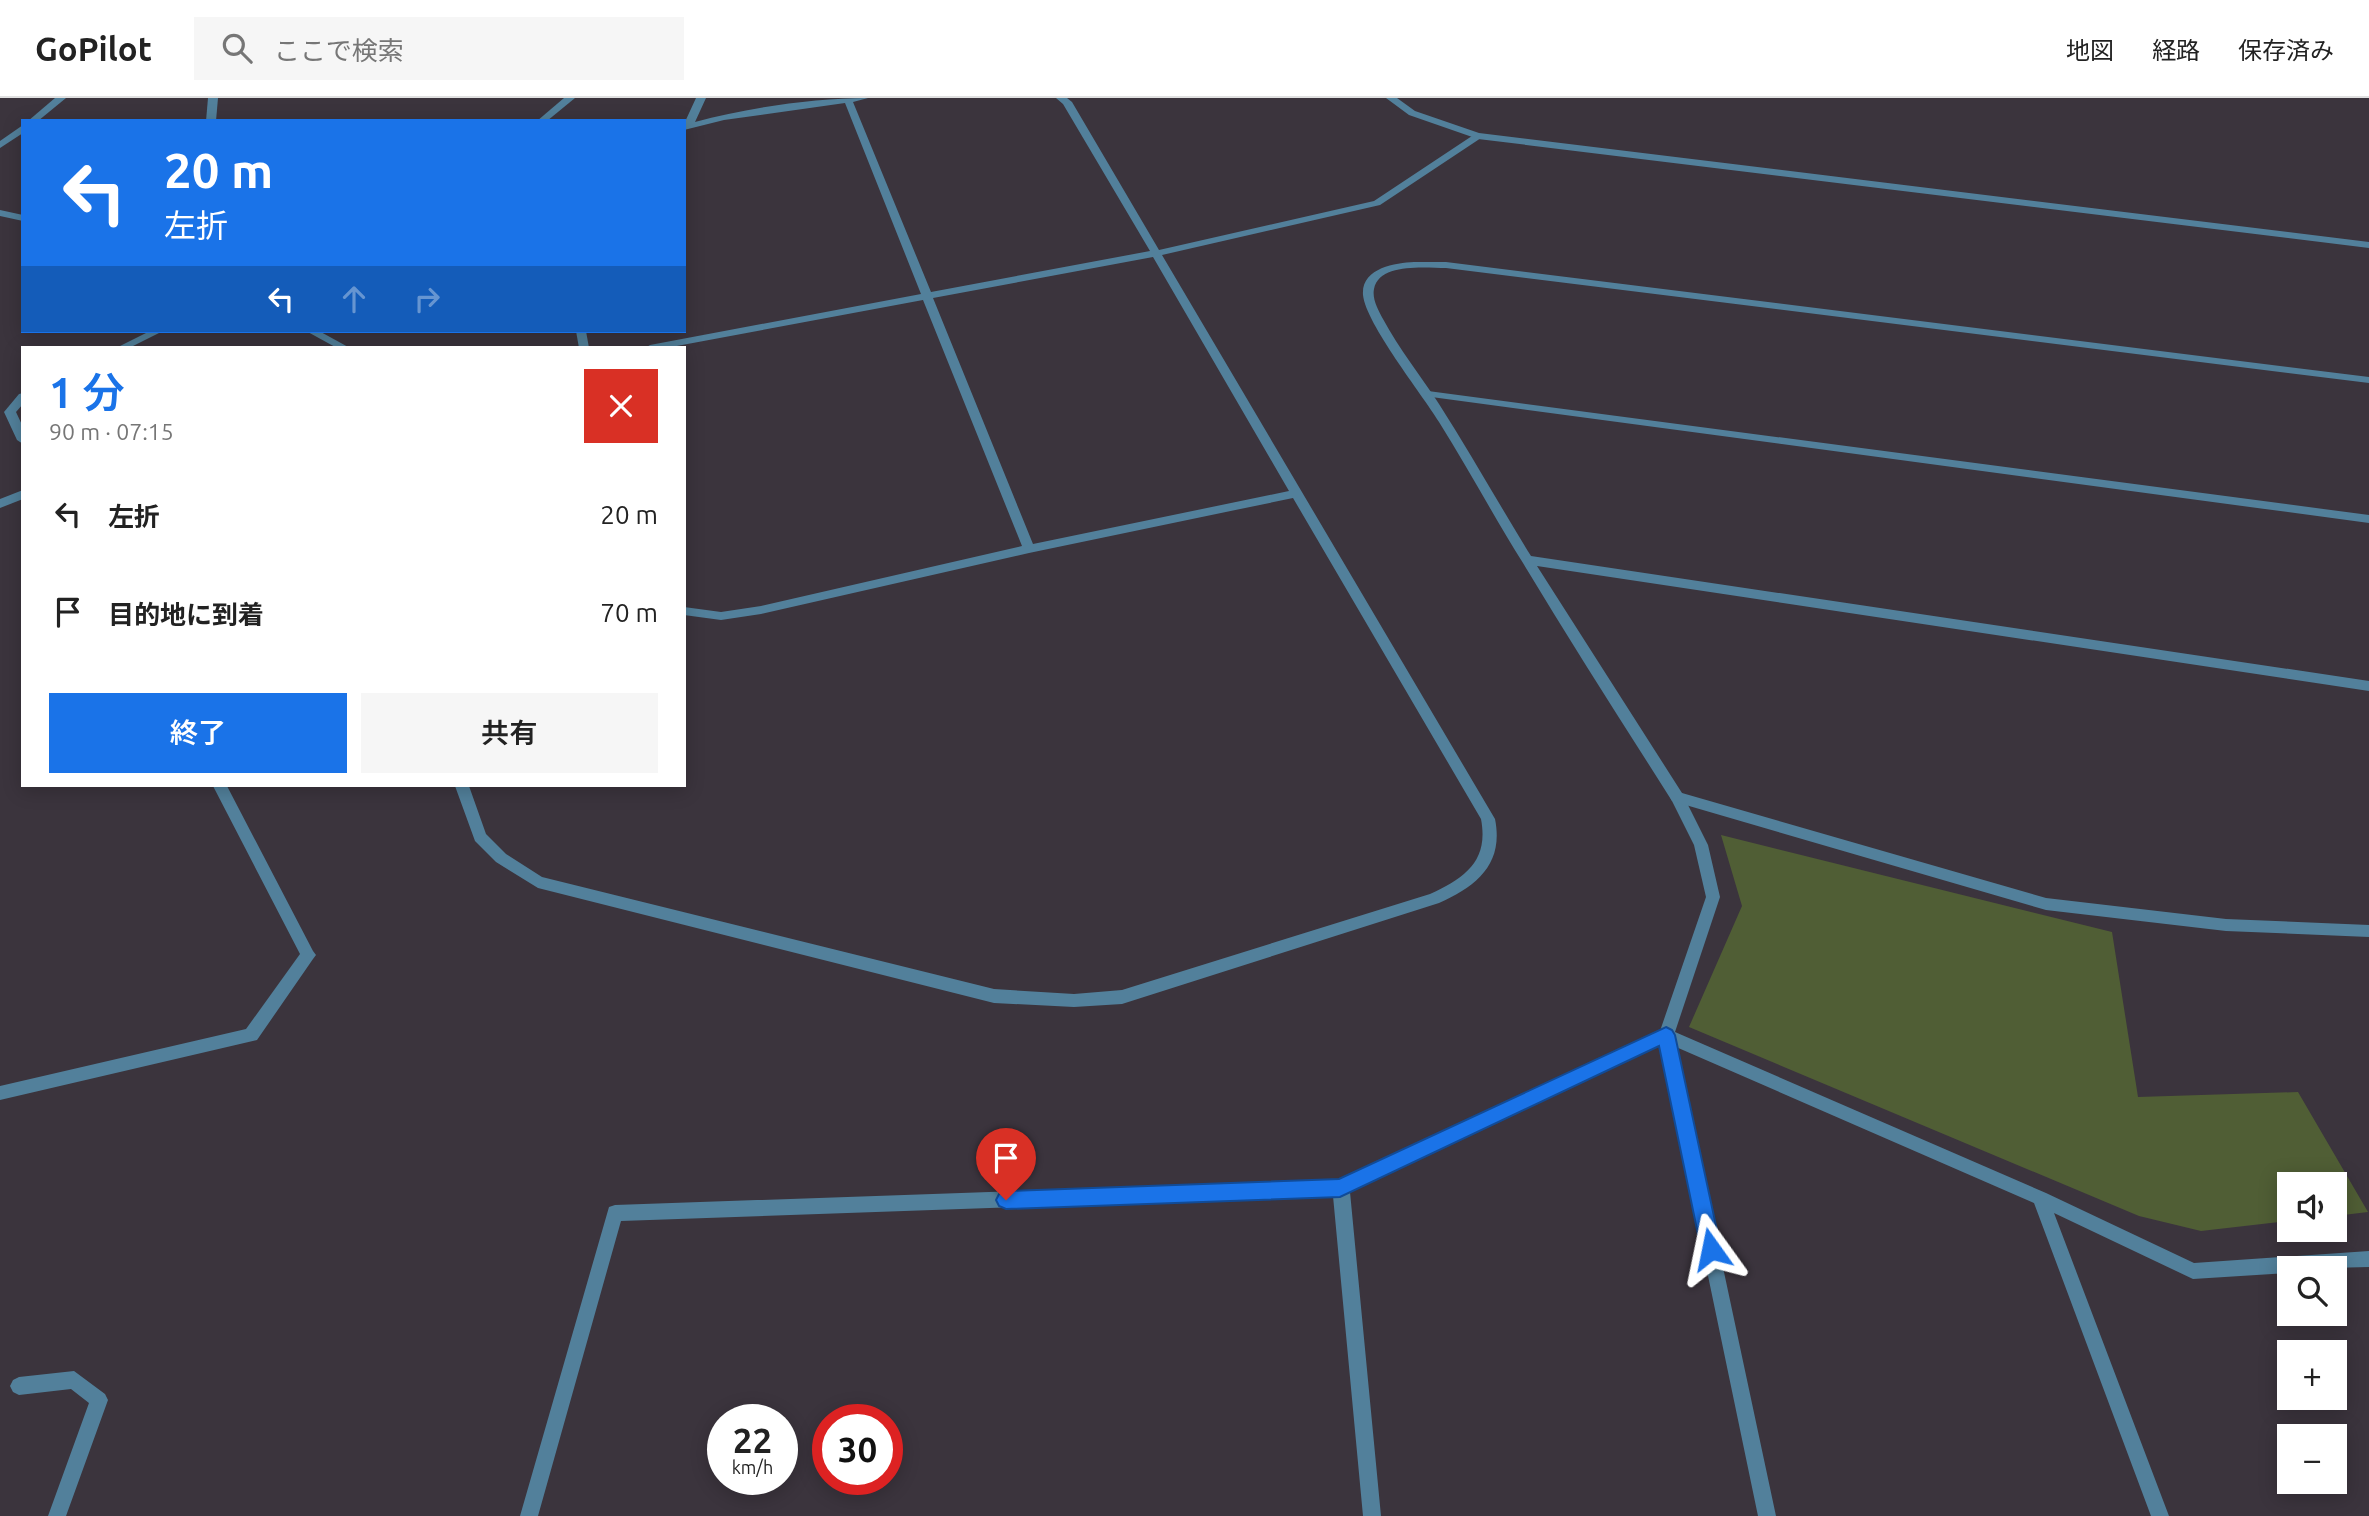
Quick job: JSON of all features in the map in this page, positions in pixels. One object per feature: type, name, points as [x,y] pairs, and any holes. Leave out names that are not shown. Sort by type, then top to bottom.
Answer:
[{"type":"street","points":[[35,119],[61,98]]},
{"type":"street","points":[[211,119],[213,98]]},
{"type":"street","points":[[544,119],[570,98]]},
{"type":"street","points":[[686,126],[701,98]]},
{"type":"street","points":[[686,126],[724,117],[863,98]]},
{"type":"street","points":[[462,787],[480,837],[501,858],[538,882],[994,996],[1092,1002],[1122,997],[1434,899],[1458,889],[1478,870],[1491,842],[1488,819],[1157,253],[1067,102],[1061,98]]},
{"type":"street","points":[[1391,98],[1412,113],[1478,136],[2369,245]]},
{"type":"street","points":[[848,100],[1029,549]]},
{"type":"street","points":[[0,145],[21,129]]},
{"type":"street","points":[[661,346],[1157,253],[1377,203],[1478,136]]},
{"type":"street","points":[[0,213],[21,218]]},
{"type":"street","points":[[1768,1516],[1666,1035],[1713,897],[1701,845],[1676,797],[1369,301],[1369,286],[1380,272],[1404,265],[1446,265],[2369,380]]},
{"type":"street","points":[[125,346],[154,333]]},
{"type":"street","points":[[315,333],[341,346]]},
{"type":"street","points":[[1427,394],[2369,519]]},
{"type":"street","points":[[21,398],[10,412],[21,436]]},
{"type":"street","points":[[686,611],[721,616],[761,610],[1029,549],[1297,493]]},
{"type":"street","points":[[0,504],[21,495]]},
{"type":"street","points":[[1527,560],[2369,686]]},
{"type":"street","points":[[0,1093],[251,1035],[308,955],[221,787]]},
{"type":"street","points":[[1676,797],[2046,904],[2226,925],[2369,931]]},
{"type":"street","points":[[529,1516],[615,1213],[1340,1188],[1666,1035],[2040,1198],[2193,1271],[2369,1259]]},
{"type":"street","points":[[1340,1188],[1372,1516]]},
{"type":"street","points":[[2040,1198],[2160,1516]]},
{"type":"street","points":[[19,1386],[74,1380],[99,1400],[57,1516]]},
{"type":"green space","points":[[1721,835],[2112,932],[2138,1097],[2298,1092],[2345,1172],[2277,1172],[2277,1222],[2201,1231],[2139,1216],[1689,1027],[1742,906]]},
{"type":"green space","points":[[2347,1176],[2368,1212],[2347,1215]]},
{"type":"route","points":[[1006,1200],[1340,1188],[1666,1035],[1711,1249]]}]
